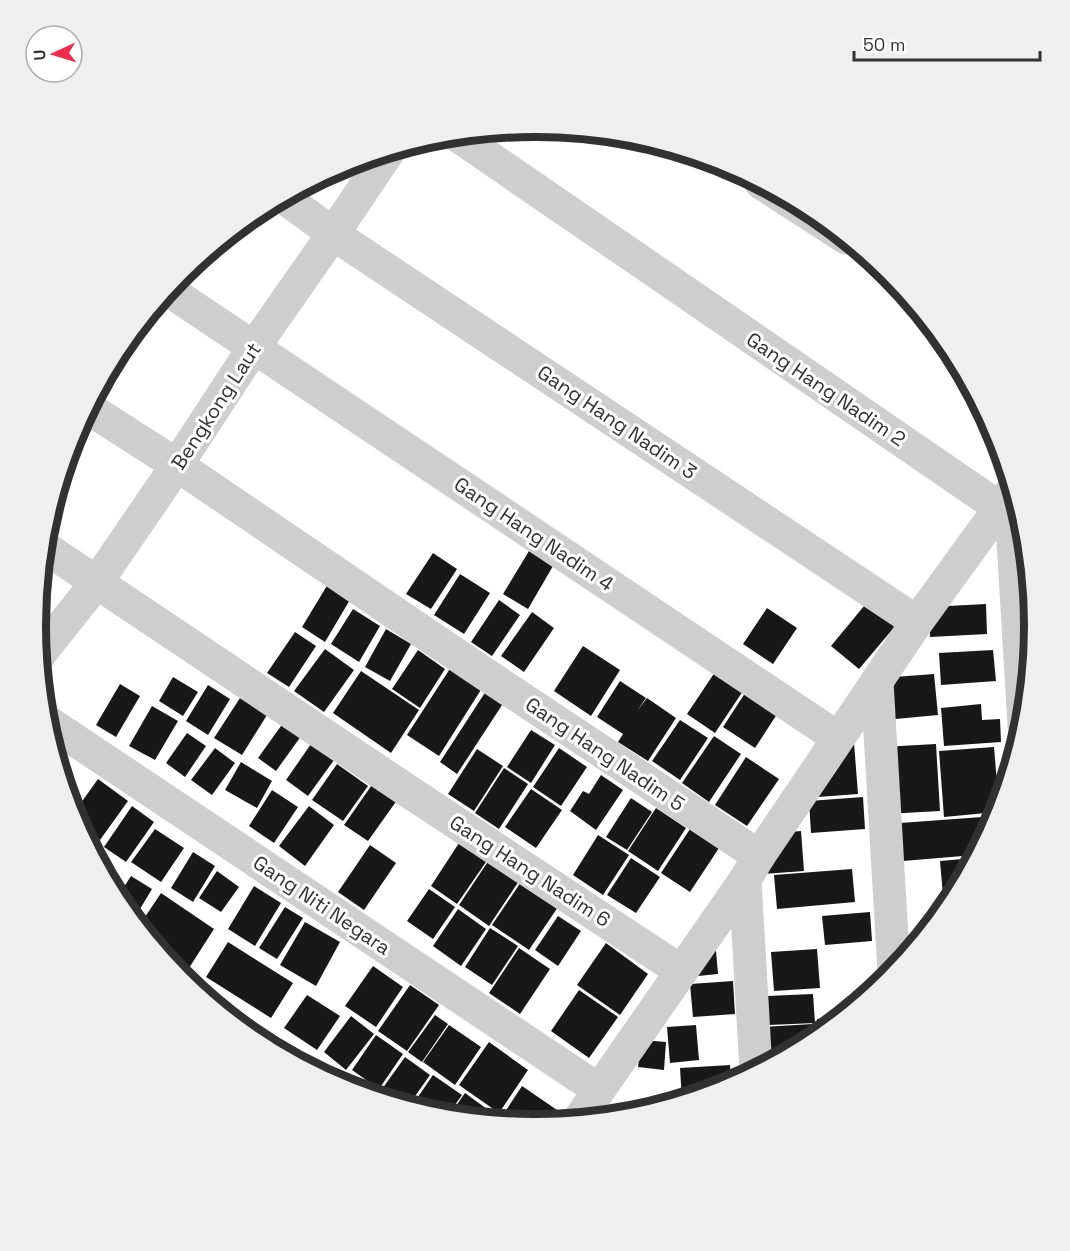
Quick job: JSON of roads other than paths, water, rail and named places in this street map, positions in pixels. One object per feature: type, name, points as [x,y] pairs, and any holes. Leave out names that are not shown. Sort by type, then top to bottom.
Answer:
[{"type":"street","name":"Gang Hang Nadim 2","points":[[466,142],[670,282],[999,498]]},
{"type":"street","name":"Bengkong Laut","points":[[47,645],[97,582],[381,162]]},
{"type":"street","name":"Gang Hang Nadim 3","points":[[290,202],[333,234],[909,616]]},
{"type":"street","name":"Gang Hang Nadim 4","points":[[176,295],[826,729]]},
{"type":"street","name":"Gang Hang Nadim 5","points":[[95,413],[177,465],[473,666],[747,859]]},
{"type":"street","points":[[584,1111],[681,971],[826,729],[877,682],[909,616],[999,498],[1011,524],[1021,669]]},
{"type":"street","name":"Gang Hang Nadim 6","points":[[52,553],[681,971]]},
{"type":"street","points":[[877,682],[893,957]]},
{"type":"street","name":"Gang Niti Negara","points":[[58,728],[598,1090]]},
{"type":"street","points":[[747,859],[756,1062]]}]
